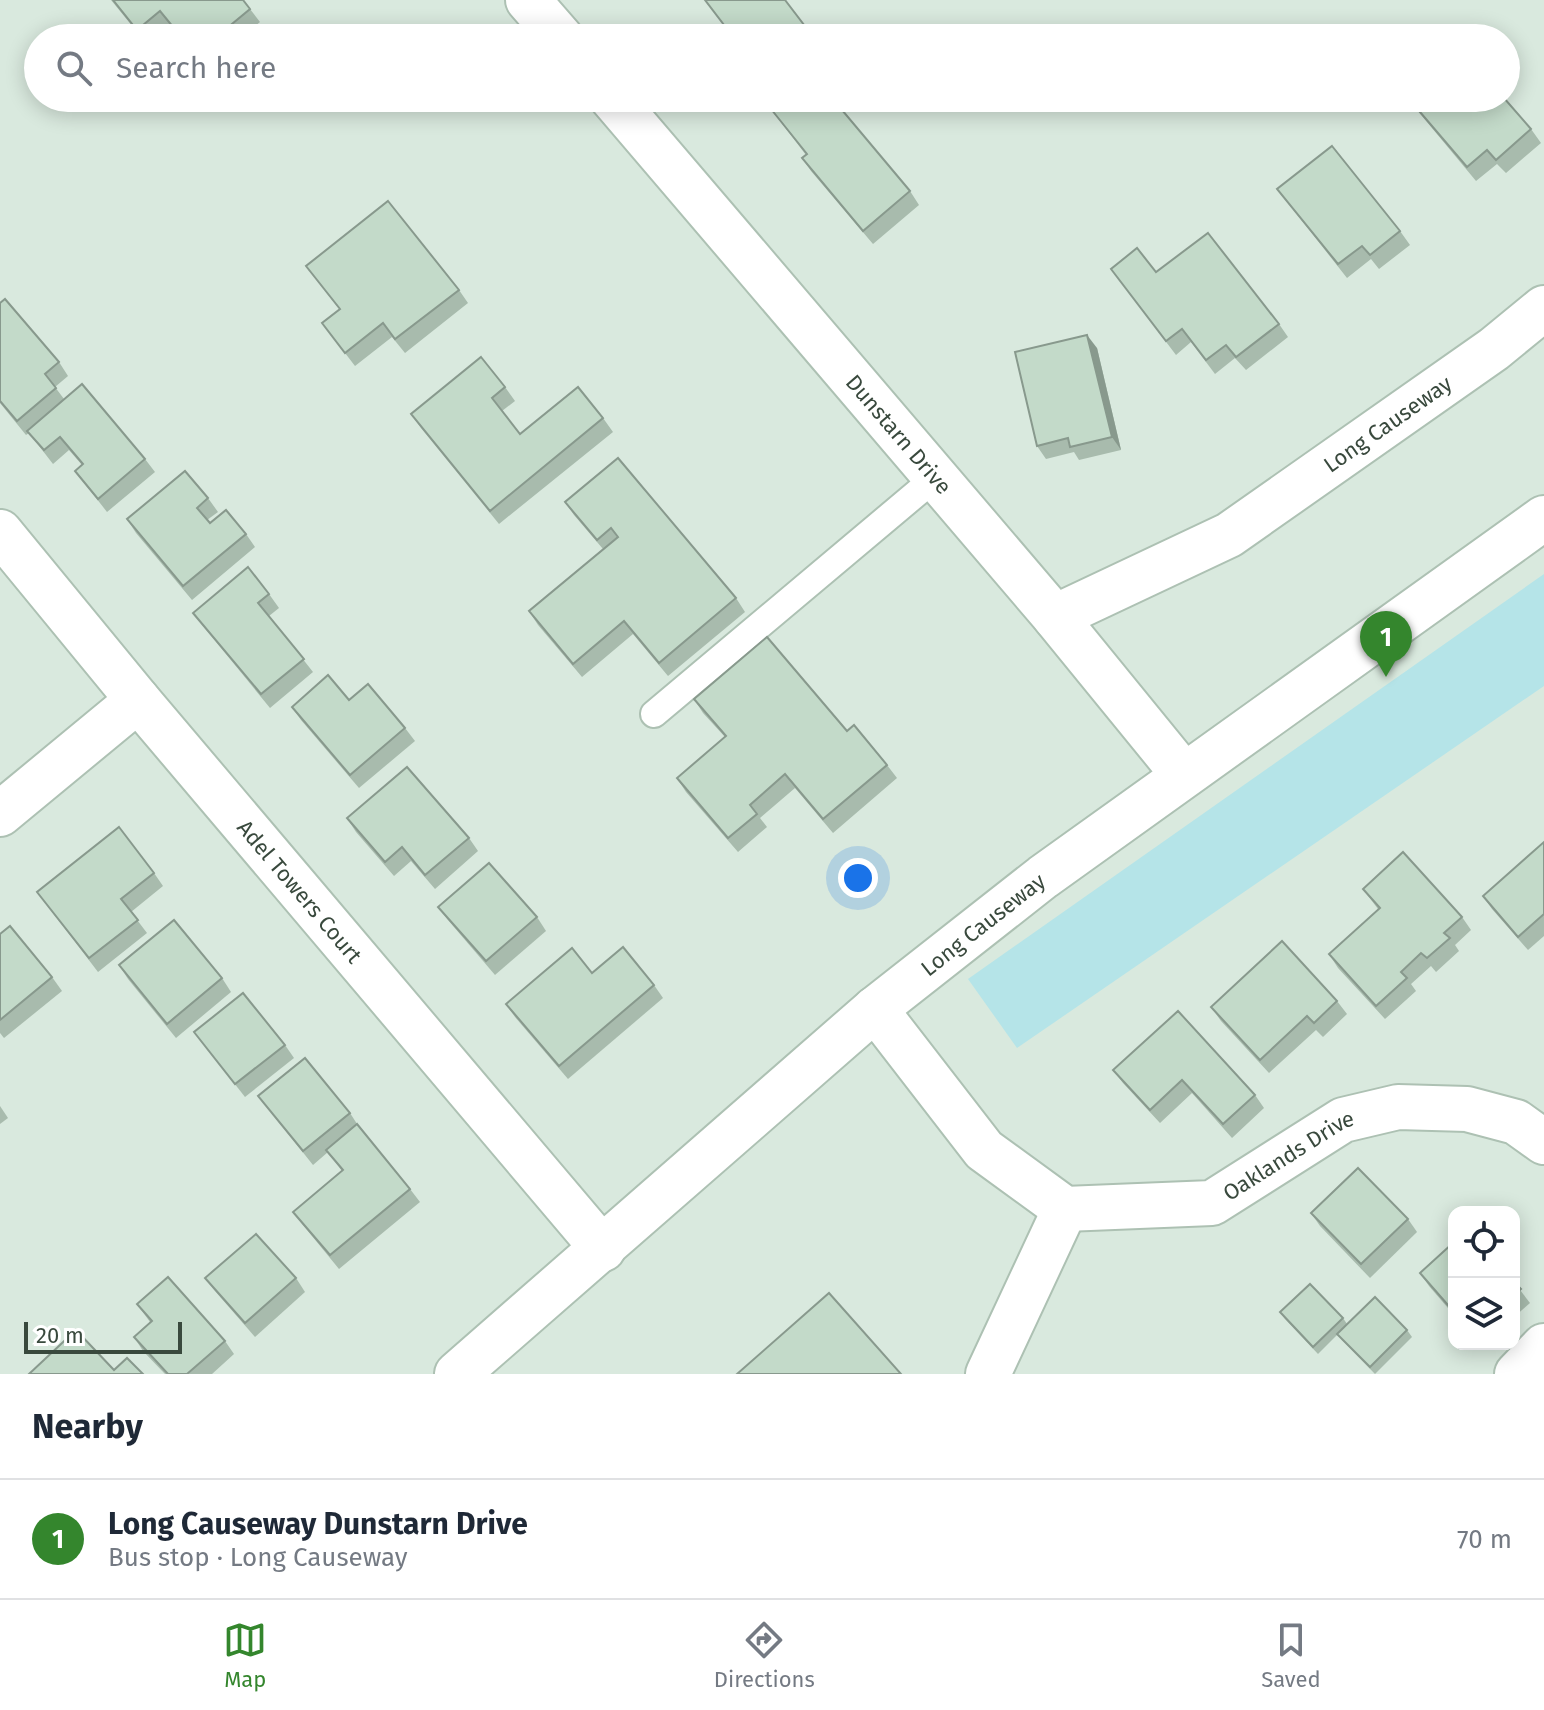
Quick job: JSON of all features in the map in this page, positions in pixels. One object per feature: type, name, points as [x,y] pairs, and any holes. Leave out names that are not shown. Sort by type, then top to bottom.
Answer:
[{"type":"street","points":[[528,0],[549,24]]},
{"type":"street","name":"Dunstarn Drive","points":[[624,112],[1055,617],[1183,774]]},
{"type":"street","name":"Long Causeway","points":[[1055,617],[1229,535],[1494,349],[1544,308]]},
{"type":"street","name":"Long Causeway","points":[[457,1374],[875,1009],[1043,877],[1183,774],[1544,518]]},
{"type":"street","name":"Adel Towers Court","points":[[0,532],[138,700],[603,1249]]},
{"type":"street","points":[[0,814],[138,700]]},
{"type":"street","points":[[875,1009],[984,1150],[1065,1209],[988,1374]]},
{"type":"street","name":"Oaklands Drive","points":[[1065,1209],[1212,1203],[1343,1120],[1398,1107],[1467,1109],[1516,1122],[1544,1142]]},
{"type":"street","points":[[1517,1374],[1544,1346]]},
{"type":"lane","points":[[654,714],[936,477]]},
{"type":"shaded area","points":[[0,0],[1544,0],[1544,1374],[0,1374]]},
{"type":"shaded area","points":[[1544,574],[1544,686],[1017,1048],[968,979]]},
{"type":"building","points":[[113,0],[243,0],[250,9],[232,24],[171,24],[160,11],[144,24],[132,24]]},
{"type":"building","points":[[705,0],[785,0],[803,24],[723,24]]},
{"type":"building","points":[[773,112],[844,112],[910,191],[863,231],[802,158],[807,154]]},
{"type":"building","points":[[1420,112],[1516,112],[1531,129],[1496,160],[1487,150],[1467,167]]},
{"type":"building","points":[[1332,146],[1400,231],[1370,255],[1362,246],[1338,264],[1277,189]]},
{"type":"building","points":[[388,201],[459,290],[395,339],[383,323],[345,353],[322,323],[340,309],[306,266]]},
{"type":"building","points":[[1208,233],[1279,324],[1236,357],[1226,345],[1206,360],[1182,329],[1166,341],[1111,269],[1137,248],[1156,272]]},
{"type":"building","points":[[5,299],[59,362],[45,374],[56,388],[17,421],[0,401],[0,303]]},
{"type":"building","points":[[1087,335],[1112,437],[1070,447],[1068,438],[1037,446],[1015,352]]},
{"type":"building","points":[[481,357],[505,387],[492,398],[520,434],[578,387],[603,418],[490,511],[411,414]]},
{"type":"building","points":[[82,384],[145,459],[98,499],[75,471],[83,464],[60,437],[44,450],[27,431]]},
{"type":"building","points":[[618,458],[736,598],[659,663],[624,621],[573,664],[529,611],[618,537],[611,528],[597,540],[565,502]]},
{"type":"building","points":[[185,471],[208,498],[197,508],[210,523],[226,510],[246,534],[183,586],[127,519]]},
{"type":"building","points":[[248,567],[269,594],[258,603],[304,659],[261,694],[193,613]]},
{"type":"building","points":[[767,637],[847,731],[854,725],[887,765],[823,819],[785,774],[750,805],[757,814],[728,838],[677,778],[726,736],[694,699]]},
{"type":"building","points":[[328,675],[349,700],[368,684],[405,728],[350,775],[292,707]]},
{"type":"building","points":[[407,767],[469,838],[425,875],[402,847],[385,862],[347,818]]},
{"type":"building","points":[[119,827],[154,873],[121,899],[138,920],[89,958],[37,892]]},
{"type":"building","points":[[1544,842],[1544,914],[1518,937],[1483,896]]},
{"type":"building","points":[[1403,852],[1462,917],[1444,933],[1450,938],[1427,958],[1421,953],[1401,972],[1407,978],[1376,1006],[1329,954],[1380,908],[1363,889]]},
{"type":"building","points":[[489,863],[537,917],[486,961],[438,907]]},
{"type":"building","points":[[174,920],[222,978],[167,1024],[119,965]]},
{"type":"building","points":[[10,926],[52,977],[0,1020],[0,934]]},
{"type":"building","points":[[1282,941],[1337,1001],[1314,1023],[1307,1016],[1260,1060],[1211,1007]]},
{"type":"building","points":[[623,947],[654,985],[559,1066],[506,1004],[572,948],[592,973]]},
{"type":"building","points":[[243,993],[285,1045],[235,1084],[194,1032]]},
{"type":"building","points":[[1178,1011],[1255,1095],[1223,1124],[1182,1080],[1150,1110],[1113,1070]]},
{"type":"building","points":[[305,1058],[350,1113],[303,1151],[258,1096]]},
{"type":"building","points":[[357,1124],[410,1189],[330,1255],[293,1212],[343,1170],[326,1150]]},
{"type":"building","points":[[1358,1168],[1408,1219],[1361,1264],[1311,1213]]},
{"type":"building","points":[[256,1234],[296,1278],[245,1323],[205,1278]]},
{"type":"building","points":[[1448,1247],[1448,1305],[1420,1273]]},
{"type":"building","points":[[168,1277],[225,1341],[187,1374],[168,1374],[134,1337],[152,1321],[137,1304]]},
{"type":"building","points":[[1310,1284],[1343,1318],[1313,1347],[1280,1312]]},
{"type":"building","points":[[829,1293],[901,1374],[737,1374]]},
{"type":"building","points":[[1375,1297],[1407,1330],[1370,1367],[1337,1334]]},
{"type":"building","points":[[76,1330],[114,1370],[127,1358],[143,1374],[29,1374]]},
{"type":"place","name":"Long Causeway Dunstarn Drive","points":[[1386,677]]}]
